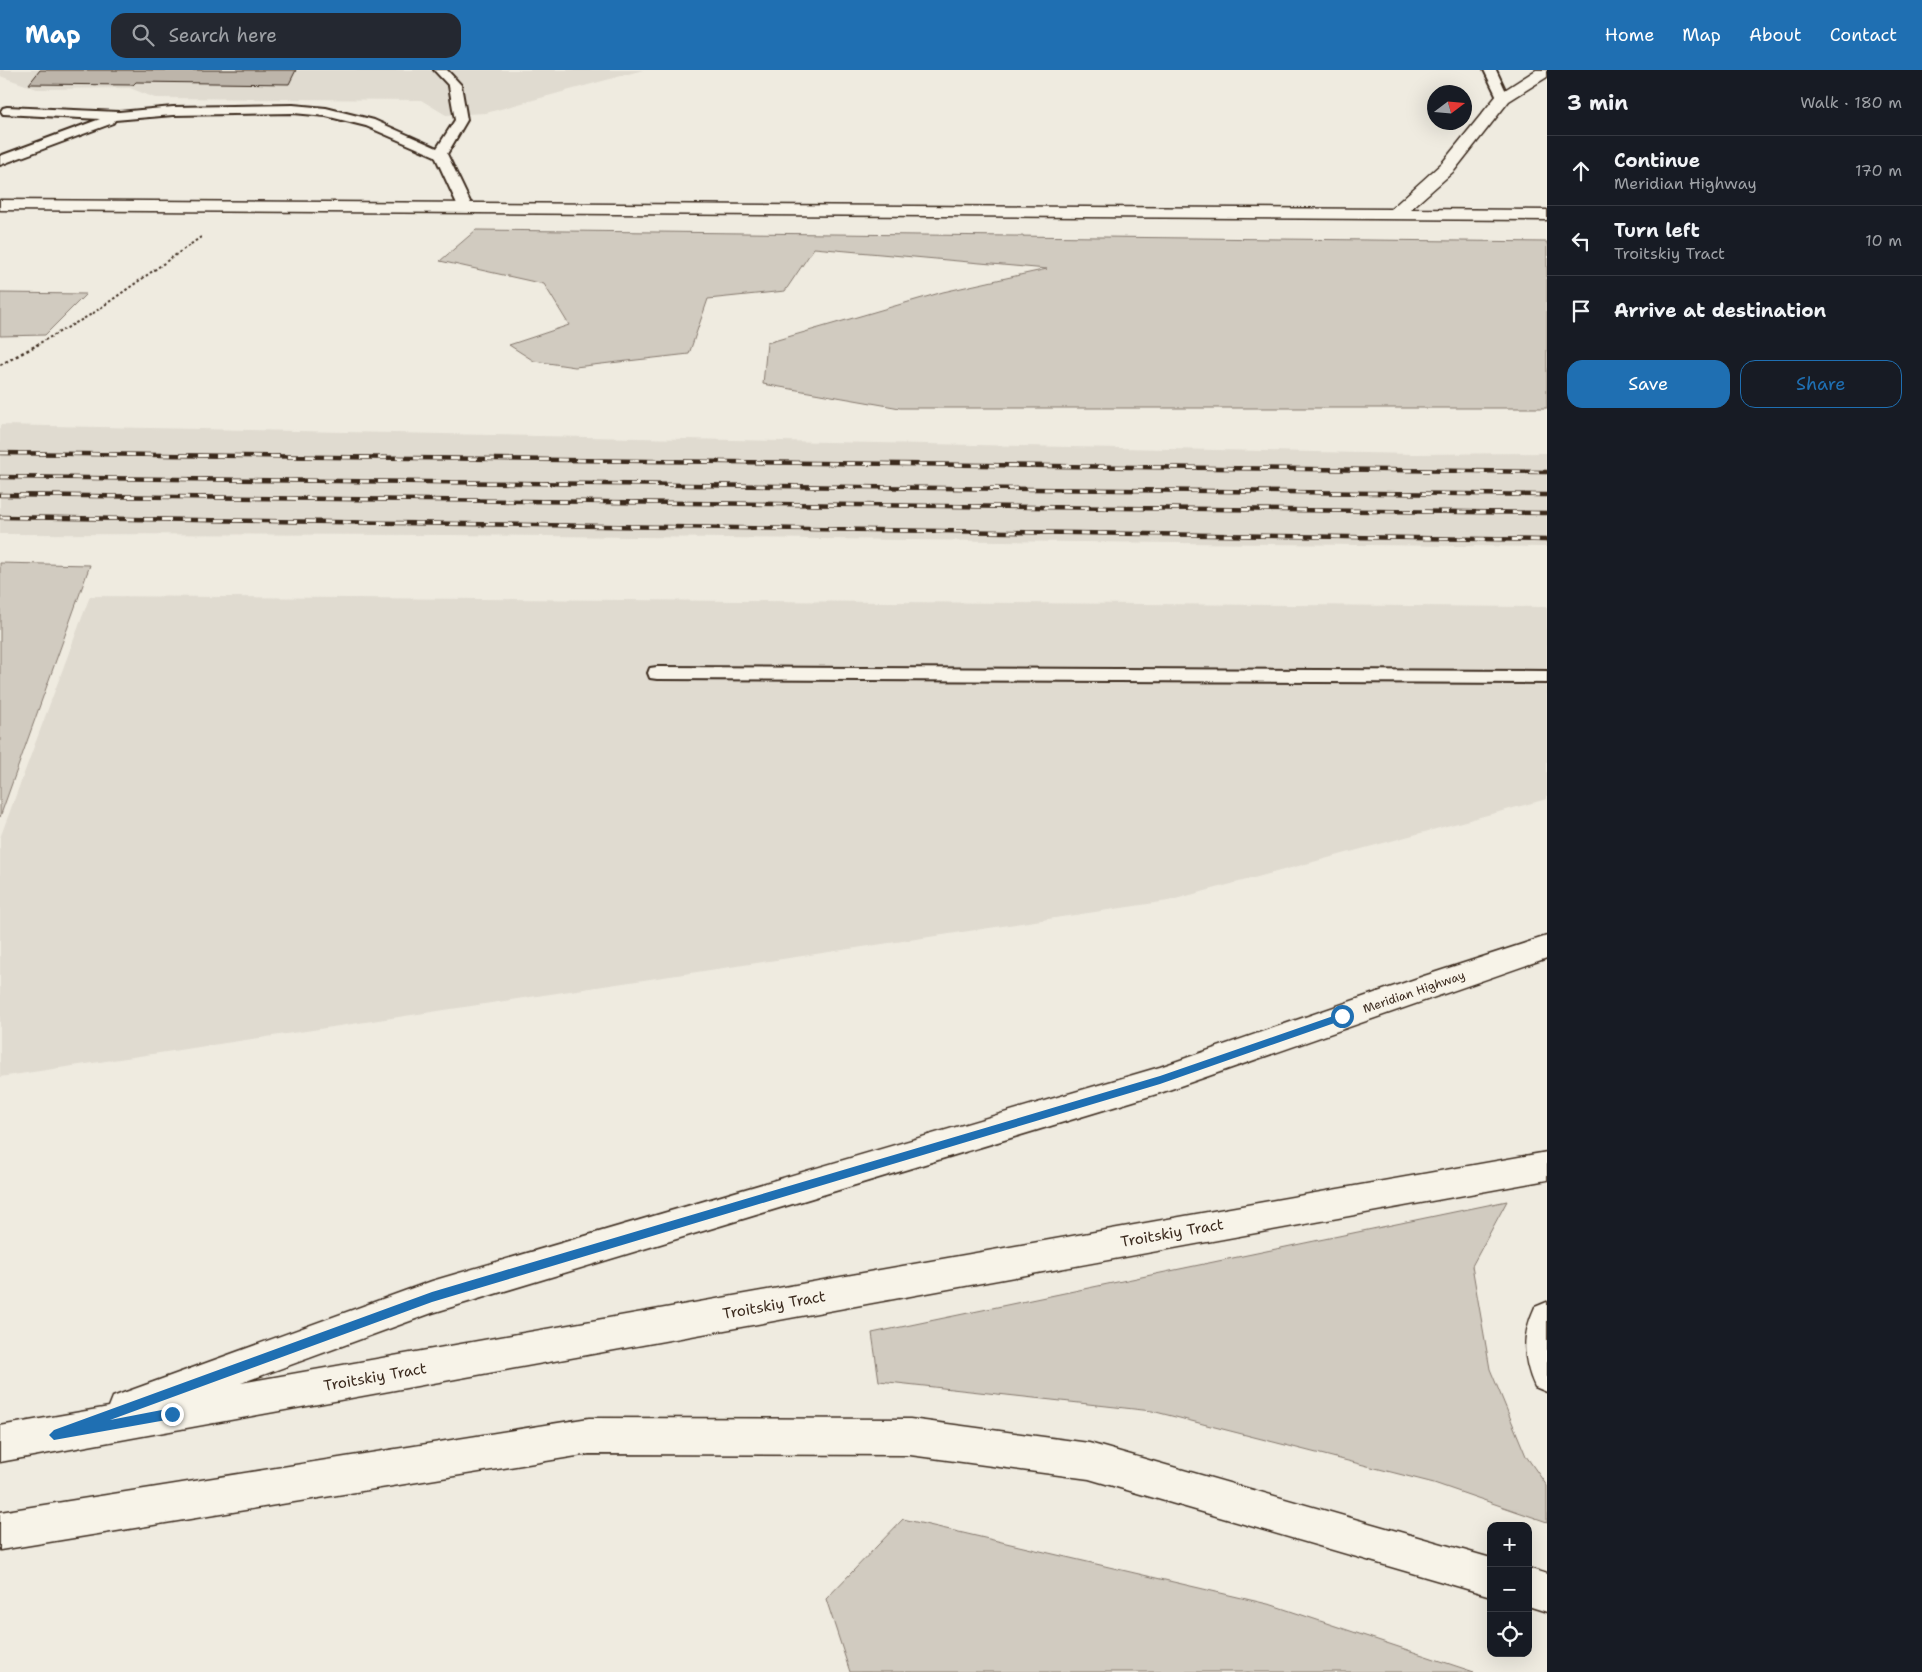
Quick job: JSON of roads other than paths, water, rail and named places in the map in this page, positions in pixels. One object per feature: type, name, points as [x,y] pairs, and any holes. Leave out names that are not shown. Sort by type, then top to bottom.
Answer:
[{"type":"main road","points":[[1395,214],[1448,167],[1503,98],[1547,70]]},
{"type":"main road","points":[[0,205],[465,206],[1547,215]]},
{"type":"main road","name":"Meridian Highway","points":[[54,1435],[432,1297],[1160,1080],[1547,947]]},
{"type":"main road","name":"Troitskiy Tract","points":[[0,1444],[1547,1166]]},
{"type":"main road","points":[[1547,1318],[1541,1344],[1547,1375]]},
{"type":"main road","points":[[0,1531],[589,1436],[910,1437],[1089,1462],[1487,1575]]},
{"type":"main road","points":[[1532,1588],[1547,1593]]},
{"type":"lane","points":[[440,70],[455,84],[461,120],[440,154]]},
{"type":"lane","points":[[1490,70],[1503,98]]},
{"type":"lane","points":[[7,111],[119,116],[173,111],[293,109],[326,112],[370,123],[440,154],[465,206]]},
{"type":"lane","points":[[0,160],[119,116]]},
{"type":"lane","points":[[657,673],[1547,677]]},
{"type":"railway","points":[[0,453],[1547,472]]},
{"type":"railway","points":[[0,477],[1547,495]]},
{"type":"railway","points":[[0,495],[1547,513]]},
{"type":"railway","points":[[0,517],[1547,540]]}]
